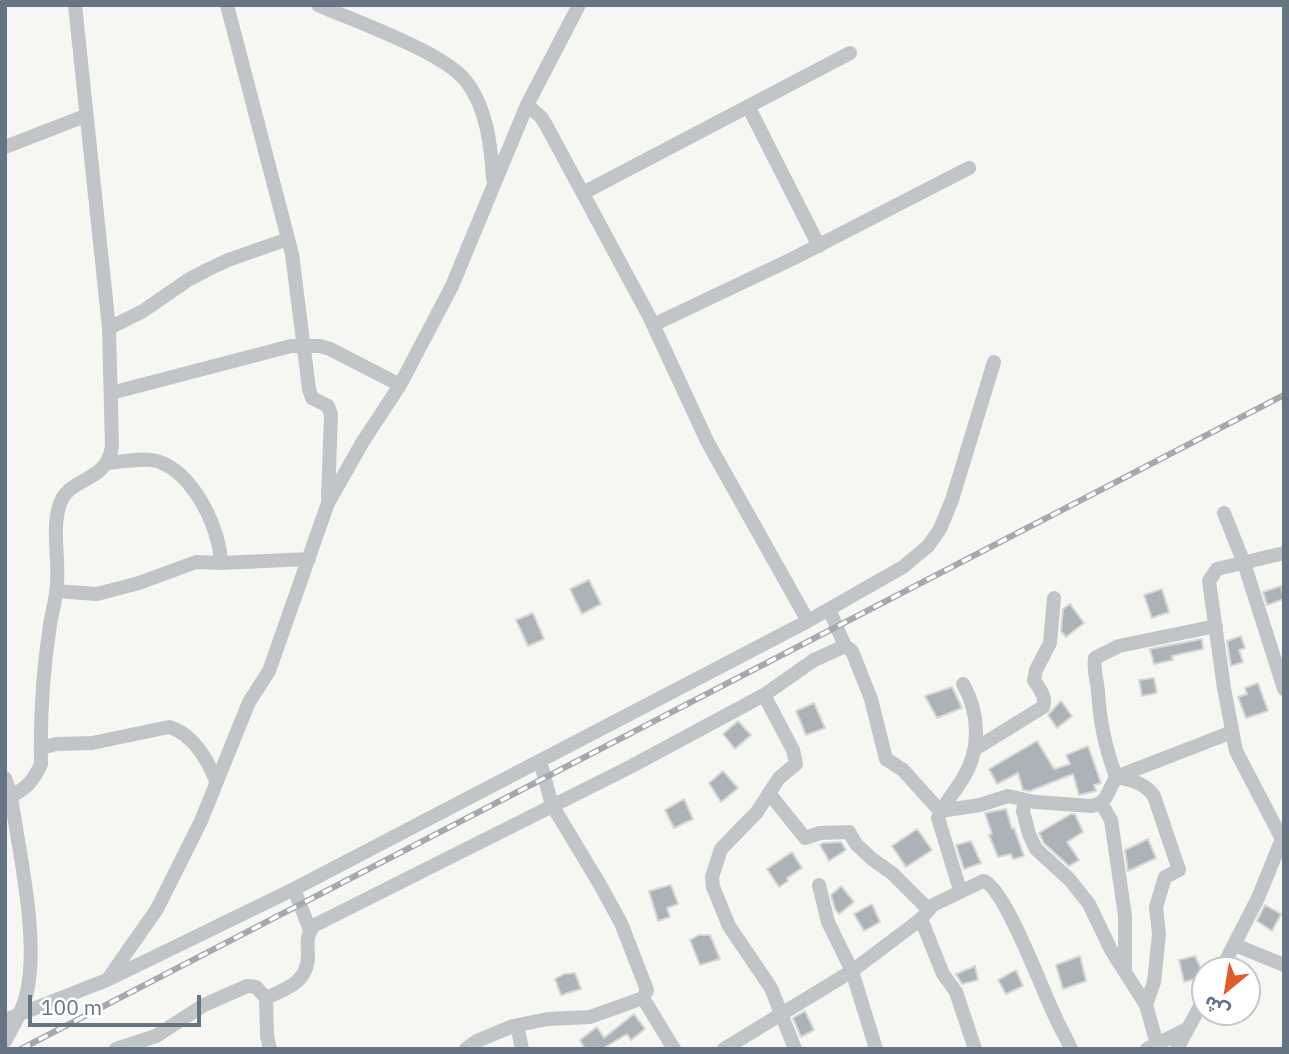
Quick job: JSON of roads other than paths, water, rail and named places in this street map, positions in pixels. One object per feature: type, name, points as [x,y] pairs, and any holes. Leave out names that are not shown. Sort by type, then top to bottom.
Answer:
[{"type":"street","points":[[11,796],[24,789],[37,774],[41,764],[44,684],[56,591],[56,524],[59,505],[66,493],[108,463],[112,446],[109,328],[75,5]]},
{"type":"street","points":[[227,5],[292,254],[312,398],[328,407],[331,415],[328,503]]},
{"type":"street","points":[[318,5],[418,49],[448,65],[466,81],[481,108],[492,154],[493,184]]},
{"type":"street","points":[[107,980],[158,909],[201,821],[249,702],[269,671],[328,503],[362,443],[400,385],[452,286],[527,105],[579,5]]},
{"type":"street","points":[[583,193],[850,53]]},
{"type":"street","points":[[527,105],[546,125],[653,325],[708,443],[808,621]]},
{"type":"street","points":[[748,106],[819,246]]},
{"type":"street","points":[[5,147],[85,116]]},
{"type":"street","points":[[653,325],[819,246],[969,168]]},
{"type":"street","points":[[109,328],[143,311],[188,280],[217,265],[288,239]]},
{"type":"street","points":[[111,393],[271,349],[304,346],[330,349],[400,385]]},
{"type":"street","points":[[5,1020],[107,980],[294,889],[808,621],[903,568],[928,546],[952,500],[994,362]]},
{"type":"street","points":[[108,463],[154,460],[184,476],[216,534],[221,563]]},
{"type":"street","points":[[1224,513],[1244,562],[1284,689]]},
{"type":"street","points":[[1229,956],[1266,880],[1283,837],[1240,760],[1232,732],[1209,581],[1217,569],[1284,553]]},
{"type":"street","points":[[56,591],[97,594],[139,583],[197,562],[309,559]]},
{"type":"street","points":[[975,749],[1043,707],[1043,693],[1034,680],[1036,670],[1050,643],[1054,598]]},
{"type":"street","points":[[829,609],[845,646],[852,651],[870,699],[886,759],[903,770],[940,811]]},
{"type":"street","points":[[940,811],[980,805],[1008,796],[1075,806],[1101,803],[1116,777],[1098,712],[1095,659],[1119,646],[1216,626]]},
{"type":"street","points":[[266,998],[299,980],[308,968],[307,937],[313,926],[631,767],[764,695],[814,660],[845,646]]},
{"type":"street","points":[[960,890],[939,827],[940,811],[965,776],[974,757],[974,707],[962,684]]},
{"type":"street","points":[[764,695],[797,760],[796,764],[779,778],[757,812],[729,838],[721,849],[712,877],[713,887],[729,926],[771,988],[795,1049]]},
{"type":"street","points":[[41,748],[56,744],[102,741],[169,727],[179,730],[189,739],[207,762],[216,781]]},
{"type":"street","points":[[1116,777],[1232,732]]},
{"type":"street","points":[[540,761],[552,805],[621,923],[646,989],[643,998],[674,1049]]},
{"type":"street","points":[[1116,777],[1148,788],[1154,796],[1179,870],[1166,877],[1158,898],[1156,907],[1159,934],[1154,982],[1146,1005]]},
{"type":"street","points":[[5,778],[11,796],[27,907],[31,956],[27,991],[20,1015],[5,1041],[8,1049]]},
{"type":"street","points":[[769,793],[805,838],[820,833],[849,832],[872,859],[893,874],[925,914],[943,974],[956,992],[975,1049]]},
{"type":"street","points":[[1025,800],[1023,811],[1036,849],[1070,880],[1089,904],[1102,933],[1146,1005],[1152,1046],[1187,1029]]},
{"type":"street","points":[[1101,803],[1111,820],[1125,916],[1125,969]]},
{"type":"street","points":[[724,1049],[852,971],[933,905],[983,881],[989,882],[995,888],[1017,926],[1054,1016],[1071,1049]]},
{"type":"street","points":[[819,885],[832,931],[852,971],[876,1049]]},
{"type":"street","points":[[294,889],[310,930]]},
{"type":"street","points":[[1235,945],[1284,965]]},
{"type":"street","points":[[116,1049],[156,1036],[204,1005],[247,986],[256,988],[266,998],[270,1049]]},
{"type":"street","points":[[466,1049],[486,1037],[517,1025],[563,1017],[580,1020],[643,998]]},
{"type":"street","points":[[1177,1049],[1191,1022]]},
{"type":"street","points":[[517,1025],[522,1049]]},
{"type":"railway","points":[[21,1049],[1284,395]]}]
